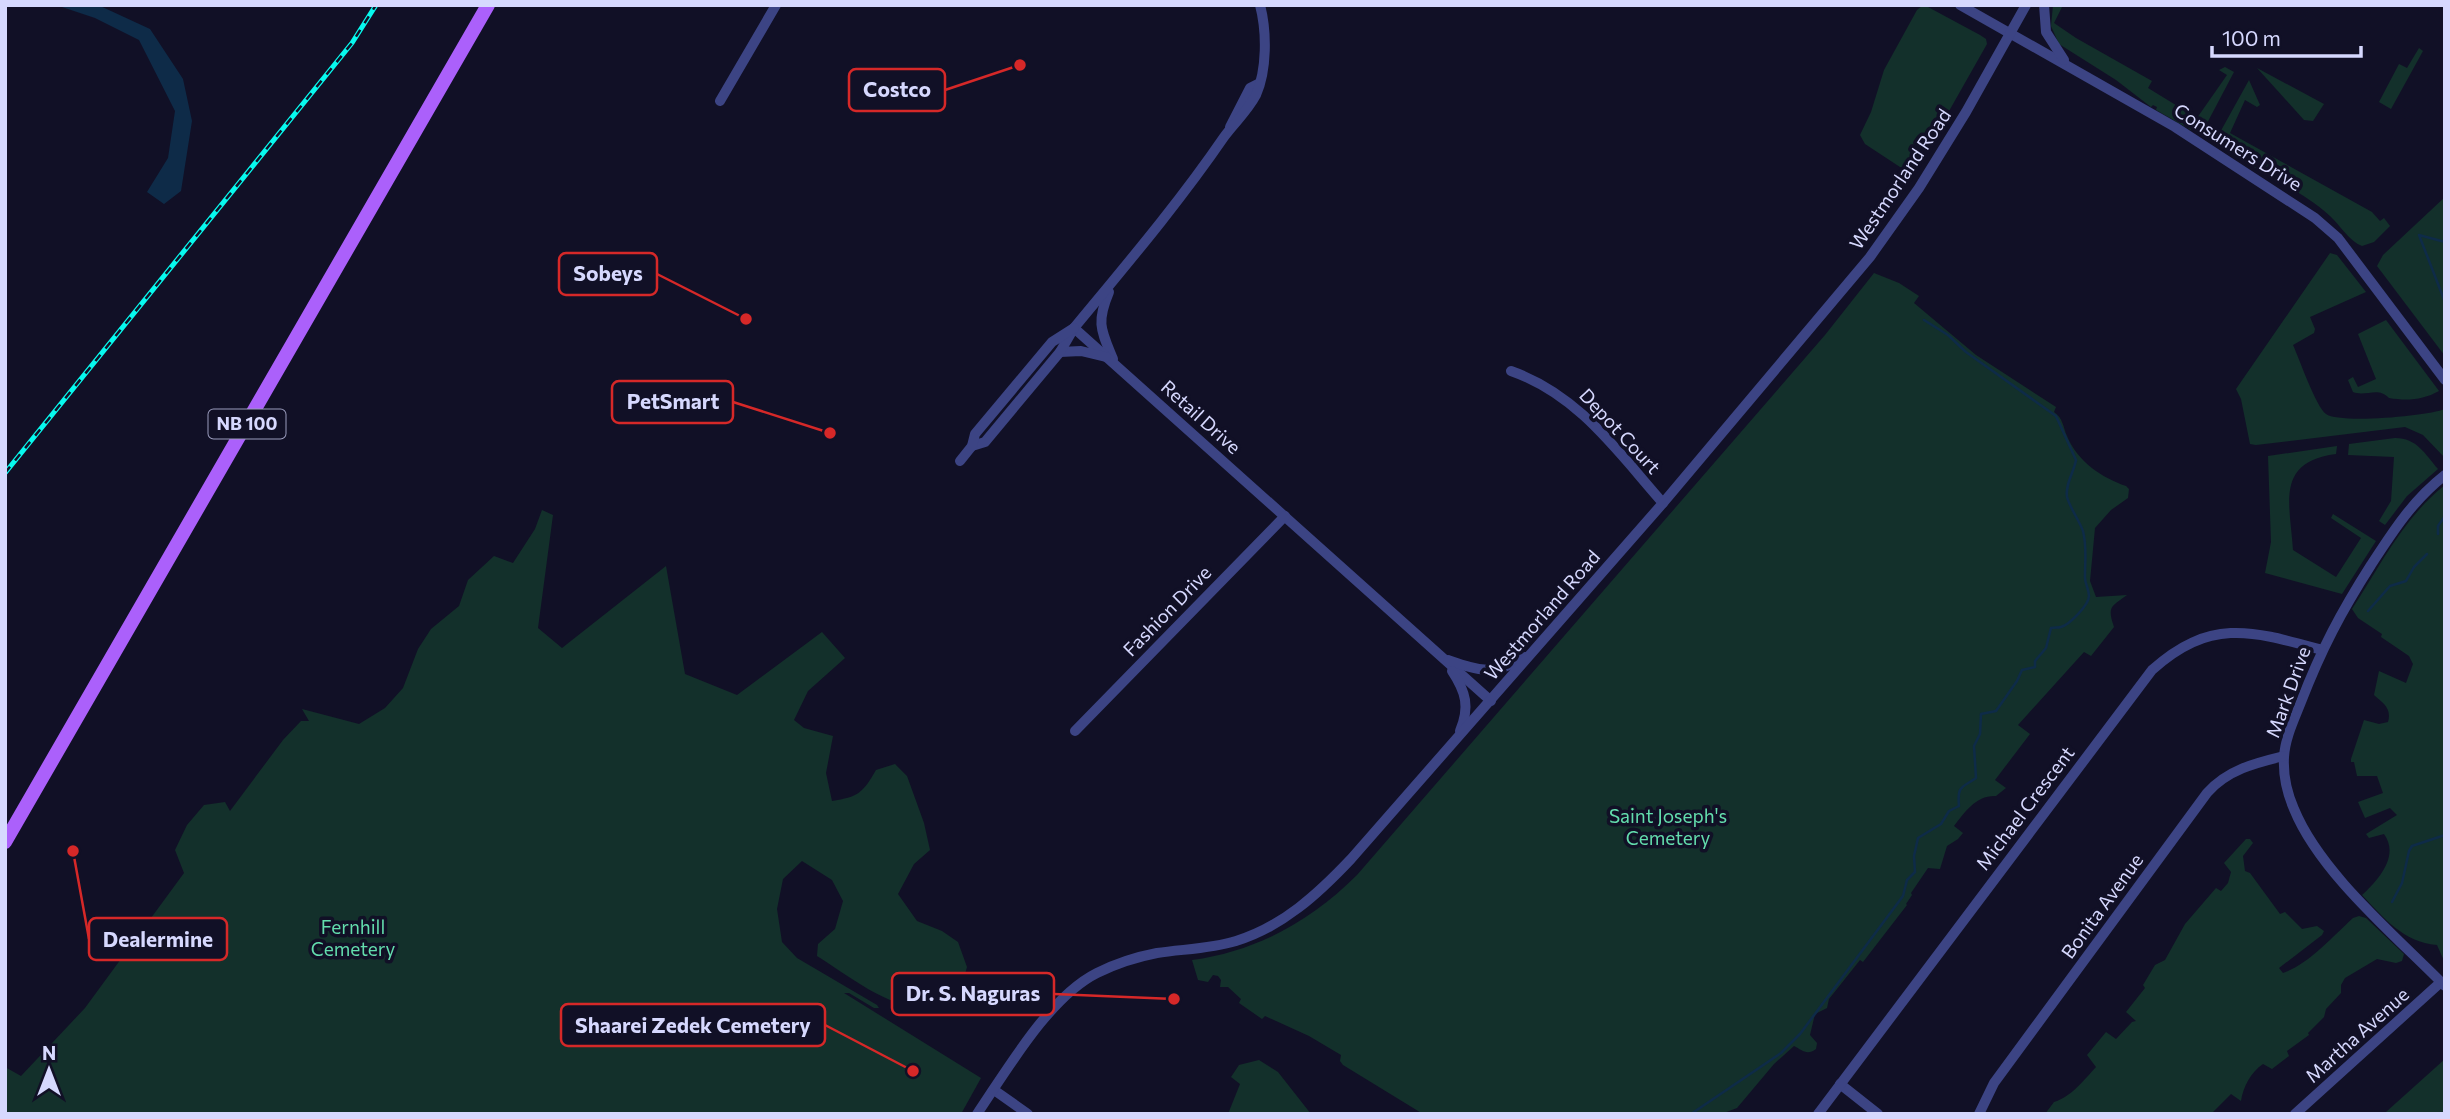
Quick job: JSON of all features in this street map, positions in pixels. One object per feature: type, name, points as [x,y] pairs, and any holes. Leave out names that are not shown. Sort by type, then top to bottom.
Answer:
[{"type":"main road","name":"NB 100","points":[[5,842],[488,5]]},
{"type":"street","points":[[720,101],[776,5]]},
{"type":"street","points":[[972,446],[985,442],[1060,352],[1074,328],[1193,183],[1229,130],[1250,88],[1258,83],[1263,66],[1265,45],[1260,5]]},
{"type":"street","name":"Consumers Drive","points":[[1960,5],[2175,127],[2290,200],[2329,229],[2445,380]]},
{"type":"street","name":"Westmorland Road","points":[[977,1114],[1049,1013],[1072,990],[1096,974],[1123,962],[1157,953],[1235,942],[1279,923],[1329,882],[1491,701],[1807,334],[1902,214],[1954,132],[2026,5]]},
{"type":"street","points":[[2043,5],[2046,32],[2068,65]]},
{"type":"street","points":[[1113,281],[1101,311],[1100,326],[1114,362]]},
{"type":"street","points":[[960,461],[972,446],[975,434],[1052,342],[1074,328]]},
{"type":"street","name":"Retail Drive","points":[[1074,328],[1491,701]]},
{"type":"street","points":[[1060,352],[1100,354],[1114,362]]},
{"type":"street","name":"Depot Court","points":[[1511,371],[1553,390],[1581,411],[1663,503]]},
{"type":"street","name":"Mark Drive","points":[[2443,984],[2343,883],[2314,846],[2290,799],[2284,776],[2284,756],[2292,726],[2322,650],[2342,611],[2396,527],[2421,495],[2445,475]]},
{"type":"street","name":"Fashion Drive","points":[[1075,731],[1285,516]]},
{"type":"street","name":"Michael Crescent","points":[[1818,1114],[2138,687],[2163,660],[2200,639],[2230,632],[2263,634],[2322,650]]},
{"type":"street","points":[[1442,657],[1488,671],[1513,665],[1534,651]]},
{"type":"street","points":[[1442,657],[1464,690],[1466,699],[1466,712],[1455,741]]},
{"type":"street","name":"Bonita Avenue","points":[[1979,1114],[1986,1096],[1999,1076],[2207,793],[2218,782],[2237,771],[2284,756]]},
{"type":"street","name":"Martha Avenue","points":[[2295,1114],[2443,984]]},
{"type":"street","points":[[1840,1084],[1878,1114]]},
{"type":"street","points":[[994,1090],[1028,1114]]},
{"type":"green space","points":[[2053,5],[2063,5],[2054,23],[2152,81],[2148,88],[2197,118],[2227,75],[2219,70],[2225,67],[2234,72],[2205,127],[2198,131],[2191,130],[2156,110],[2157,107],[2151,107],[2116,80],[2059,44],[2051,26]]},
{"type":"green space","points":[[1922,6],[1980,35],[1986,39],[1987,44],[1919,164],[1908,169],[1900,167],[1865,144],[1860,135],[1871,112],[1884,70],[1917,10]]},
{"type":"green space","points":[[2419,48],[2423,51],[2391,109],[2379,102],[2399,64],[2407,68]]},
{"type":"green space","points":[[2257,68],[2324,104],[2313,121],[2304,120]]},
{"type":"green space","points":[[2249,80],[2260,105],[2257,107],[2245,100],[2230,133],[2372,212],[2380,221],[2384,218],[2390,226],[2374,242],[2362,246],[2357,244],[2317,205],[2218,144],[2218,136]]},
{"type":"green space","points":[[2445,197],[2445,356],[2377,266],[2383,255]]},
{"type":"green space","points":[[2330,253],[2337,255],[2366,292],[2310,317],[2314,333],[2293,345],[2317,402],[2326,414],[2334,417],[2365,419],[2445,409],[2445,458],[2423,435],[2405,427],[2250,444],[2241,399],[2236,389]]},
{"type":"green space","name":"Saint Joseph's Cemetery","points":[[1874,273],[1899,283],[1919,296],[1914,303],[1976,355],[2056,407],[2054,412],[2061,420],[2071,445],[2084,461],[2099,473],[2129,489],[2128,498],[2111,510],[2095,528],[2090,581],[2096,597],[2127,595],[2112,608],[2114,627],[2091,656],[2084,652],[2018,725],[2030,734],[1995,780],[2006,788],[1996,796],[1977,801],[1962,815],[1954,826],[1963,833],[1947,846],[1940,869],[1928,868],[1911,893],[1907,905],[1863,962],[1860,960],[1829,999],[1827,1008],[1815,1014],[1810,1035],[1817,1043],[1816,1049],[1807,1052],[1794,1046],[1774,1064],[1737,1108],[1721,1114],[1423,1114],[1343,1065],[1340,1061],[1341,1055],[1309,1036],[1265,1016],[1262,1019],[1239,1003],[1241,999],[1228,987],[1220,987],[1221,980],[1218,976],[1213,975],[1208,982],[1198,980],[1192,960],[1239,949],[1282,931],[1321,906],[1357,875],[1825,335]]},
{"type":"green space","points":[[2386,320],[2439,391],[2421,398],[2409,399],[2389,398],[2376,392],[2353,392],[2348,380],[2353,377],[2358,387],[2376,379],[2358,334]]},
{"type":"green space","points":[[2395,438],[2415,444],[2438,469],[2407,496],[2385,525],[2379,521],[2391,501],[2394,457],[2348,455],[2349,444]]},
{"type":"green space","points":[[2337,446],[2336,454],[2317,458],[2303,466],[2295,475],[2290,487],[2289,501],[2293,550],[2336,577],[2361,538],[2331,518],[2333,514],[2376,541],[2342,594],[2265,573],[2271,542],[2268,456]]},
{"type":"green space","points":[[2445,485],[2445,963],[2437,945],[2414,939],[2395,928],[2362,895],[2380,875],[2390,851],[2384,834],[2369,838],[2366,834],[2397,815],[2390,808],[2365,818],[2358,802],[2383,793],[2377,776],[2357,776],[2351,759],[2364,720],[2379,724],[2388,722],[2388,709],[2374,695],[2379,671],[2406,683],[2413,664],[2409,656],[2381,637],[2382,634],[2358,618],[2352,609],[2405,527]]},
{"type":"green space","name":"Fernhill Cemetery","points":[[542,510],[553,515],[538,628],[562,648],[666,566],[685,674],[737,695],[822,632],[845,658],[808,691],[794,720],[804,728],[833,736],[826,773],[832,801],[859,793],[876,770],[895,764],[907,776],[924,823],[930,850],[914,864],[898,894],[917,921],[942,931],[958,942],[967,967],[960,992],[937,1007],[905,1005],[859,983],[817,956],[818,944],[835,929],[843,901],[832,880],[802,861],[783,879],[777,909],[782,942],[797,958],[879,1008],[844,993],[981,1078],[961,1114],[5,1114],[5,1067],[21,1076],[85,1008],[184,873],[175,850],[187,825],[204,805],[225,802],[230,811],[283,740],[301,721],[309,721],[302,709],[359,724],[385,708],[403,688],[418,649],[431,629],[459,606],[468,580],[494,556],[513,563],[535,529]]},
{"type":"green space","points":[[2246,839],[2253,843],[2243,856],[2245,871],[2250,873],[2280,914],[2285,912],[2302,929],[2317,926],[2324,931],[2279,968],[2283,973],[2311,957],[2353,918],[2359,916],[2366,918],[2404,954],[2402,961],[2396,963],[2377,959],[2345,978],[2341,993],[2326,1009],[2324,1017],[2309,1035],[2287,1051],[2289,1056],[2272,1069],[2263,1064],[2248,1080],[2241,1101],[2231,1094],[2211,1114],[2045,1114],[2054,1102],[2072,1092],[2096,1067],[2087,1055],[2106,1032],[2116,1039],[2136,1021],[2126,1012],[2145,988],[2143,985],[2155,965],[2165,960],[2185,924],[2216,888],[2221,891],[2228,883],[2231,872],[2224,863]]},
{"type":"green space","points":[[2445,1059],[2445,1114],[2384,1114],[2386,1112]]},
{"type":"green space","points":[[1259,1060],[1278,1072],[1311,1114],[1228,1114],[1240,1084],[1231,1077],[1239,1065]]},
{"type":"water","points":[[56,5],[98,5],[150,29],[183,79],[192,121],[181,191],[164,204],[147,192],[168,158],[175,111],[139,40],[95,18]]},
{"type":"waterway","points":[[2445,242],[2419,235],[2445,302]]},
{"type":"waterway","points":[[1691,1114],[1781,1053],[1800,1034],[1903,896],[1907,880],[1915,872],[1914,856],[1918,838],[1941,824],[1949,811],[1959,806],[1960,791],[1976,778],[1974,746],[1980,734],[1981,714],[1996,711],[2022,670],[2035,667],[2035,661],[2046,648],[2051,628],[2069,623],[2088,600],[2084,537],[2067,497],[2067,487],[2076,460],[2056,416],[1924,320]]},
{"type":"waterway","points":[[2438,534],[2438,526],[2445,516]]},
{"type":"waterway","points":[[2368,611],[2390,586],[2406,581],[2414,567],[2427,554]]},
{"type":"waterway","points":[[2392,902],[2402,883],[2412,846],[2445,835]]},
{"type":"railway","points":[[5,473],[352,43],[376,5]]},
{"type":"place","name":"Costco","points":[[1020,65]]},
{"type":"place","name":"Sobeys","points":[[746,319]]},
{"type":"place","name":"PetSmart","points":[[830,433]]},
{"type":"place","name":"Dealermine","points":[[73,851]]},
{"type":"place","name":"Dr. S. Naguras","points":[[1174,999]]},
{"type":"place","name":"Shaarei Zedek Cemetery","points":[[913,1071]]}]
